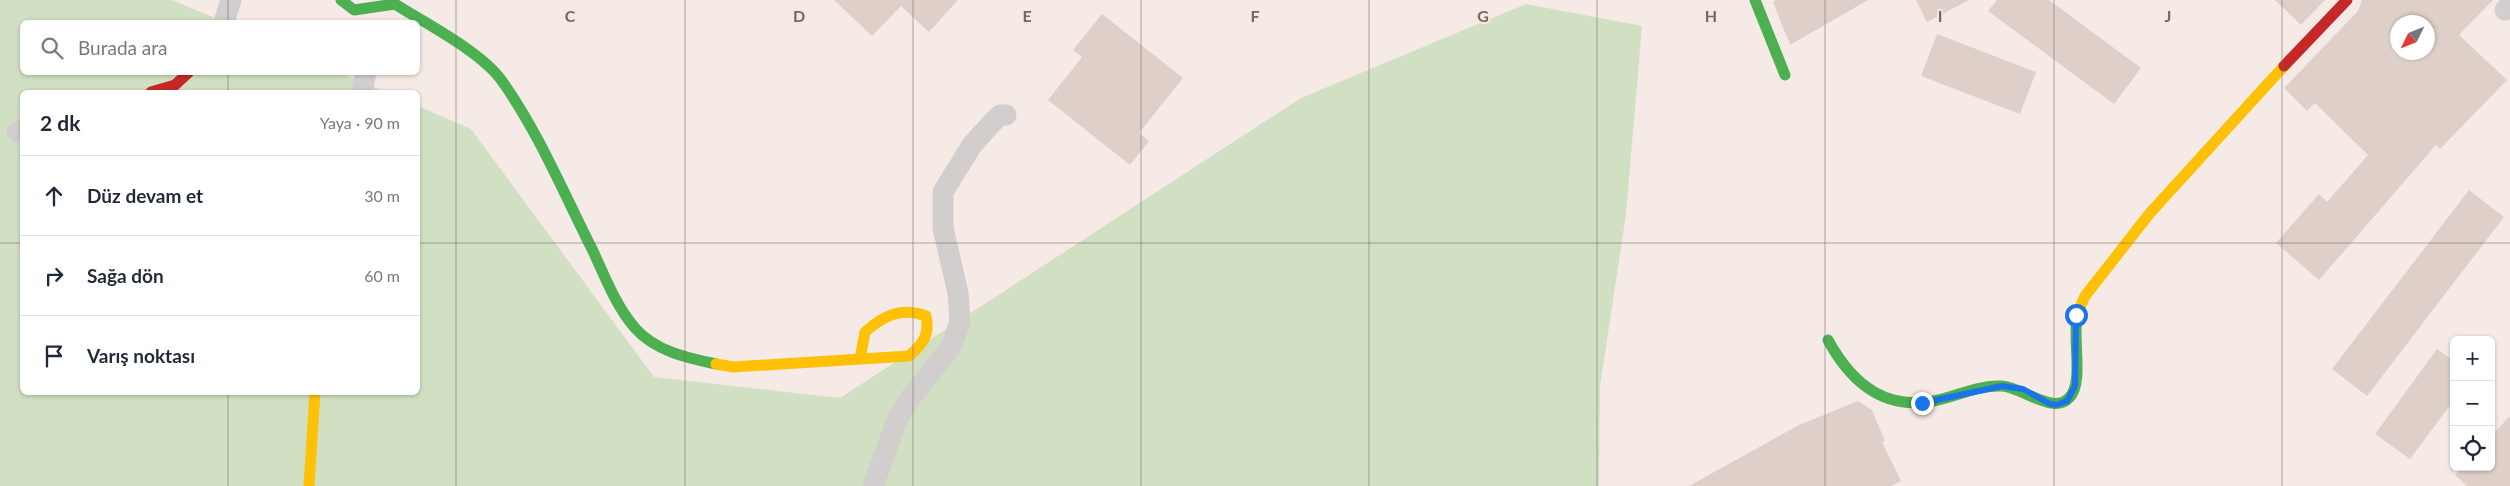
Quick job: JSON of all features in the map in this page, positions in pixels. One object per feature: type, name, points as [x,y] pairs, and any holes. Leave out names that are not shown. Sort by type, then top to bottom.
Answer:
[{"type":"street","points":[[225,20],[231,0]]},
{"type":"street","points":[[1755,0],[1785,75]]},
{"type":"street","points":[[1828,340],[1840,362],[1858,382],[1869,390],[1894,400],[1922,403],[2002,386],[2023,389],[2050,404],[2056,405],[2067,401],[2075,386],[2074,327],[2080,305],[2085,296],[2150,213],[2277,73],[2348,0]]},
{"type":"street","points":[[351,11],[395,4],[473,54],[501,79],[532,128],[616,299],[635,328],[656,345],[686,358],[733,367],[909,356],[924,343],[929,328],[926,316],[913,310],[888,315],[865,332],[860,359]]},
{"type":"street","points":[[158,90],[175,85],[186,75]]},
{"type":"street","points":[[362,90],[365,75]]},
{"type":"street","points":[[873,486],[897,420],[908,401],[951,347],[960,322],[958,293],[943,228],[943,192],[972,145],[1000,115],[1006,115]]},
{"type":"street","points":[[309,486],[315,395]]},
{"type":"green space","points":[[0,0],[172,0],[219,20],[20,20],[20,75],[345,75],[381,90],[20,90],[20,395],[420,395],[420,107],[471,129],[654,377],[840,398],[1301,98],[1526,4],[1642,26],[1626,214],[1600,386],[1599,486],[0,486]]},
{"type":"building","points":[[834,0],[958,0],[929,32],[901,6],[872,36]]},
{"type":"building","points":[[1776,0],[1868,0],[1790,45],[1773,2]]},
{"type":"building","points":[[1916,0],[1969,0],[1927,22]]},
{"type":"building","points":[[1997,0],[2049,0],[2141,68],[2114,104],[1988,11]]},
{"type":"building","points":[[2275,0],[2325,0],[2301,25]]},
{"type":"building","points":[[2362,0],[2493,0],[2459,35],[2507,80],[2440,149],[2436,145],[2319,280],[2276,243],[2319,194],[2327,202],[2368,155],[2315,103],[2307,111],[2284,88],[2358,11]]},
{"type":"building","points":[[1102,14],[1183,78],[1139,133],[1149,141],[1130,165],[1048,100],[1082,57],[1073,50]]},
{"type":"building","points":[[1937,34],[2036,72],[2020,114],[1921,76]]},
{"type":"building","points":[[2469,190],[2504,217],[2367,396],[2332,369]]},
{"type":"building","points":[[2437,349],[2450,358],[2450,405],[2410,459],[2375,434]]},
{"type":"building","points":[[1858,401],[1872,410],[1885,441],[1882,442],[1901,481],[1891,486],[1689,486],[1799,425]]},
{"type":"building","points":[[2510,416],[2510,486],[2467,486],[2455,475],[2459,471],[2495,471],[2495,432]]},
{"type":"traffic: fast","points":[[341,0],[354,10],[395,4],[467,49],[493,70],[528,121],[611,291],[628,319],[643,336],[662,348],[683,356],[716,364]]},
{"type":"traffic: fast","points":[[1755,0],[1785,75]]},
{"type":"traffic: fast","points":[[1828,340],[1849,371],[1861,383],[1889,399],[1905,402],[1923,402],[1942,399],[1979,388],[2002,386],[2046,402],[2055,403],[2069,398],[2074,391],[2077,370],[2076,322],[2078,312]]},
{"type":"traffic: slow","points":[[2078,312],[2085,296],[2150,213],[2284,66]]},
{"type":"traffic: slow","points":[[716,364],[733,367],[909,356],[924,339],[927,329],[926,316],[909,312],[894,314],[879,321],[865,332],[860,359]]},
{"type":"traffic: slow","points":[[309,486],[315,395]]},
{"type":"traffic: jam","points":[[2284,66],[2347,0]]},
{"type":"traffic: jam","points":[[158,90],[175,85],[186,75]]},
{"type":"route","points":[[1922,403],[1992,386],[2011,386],[2023,389],[2044,403],[2056,405],[2067,401],[2074,392],[2075,386],[2074,327],[2076,315]]}]
